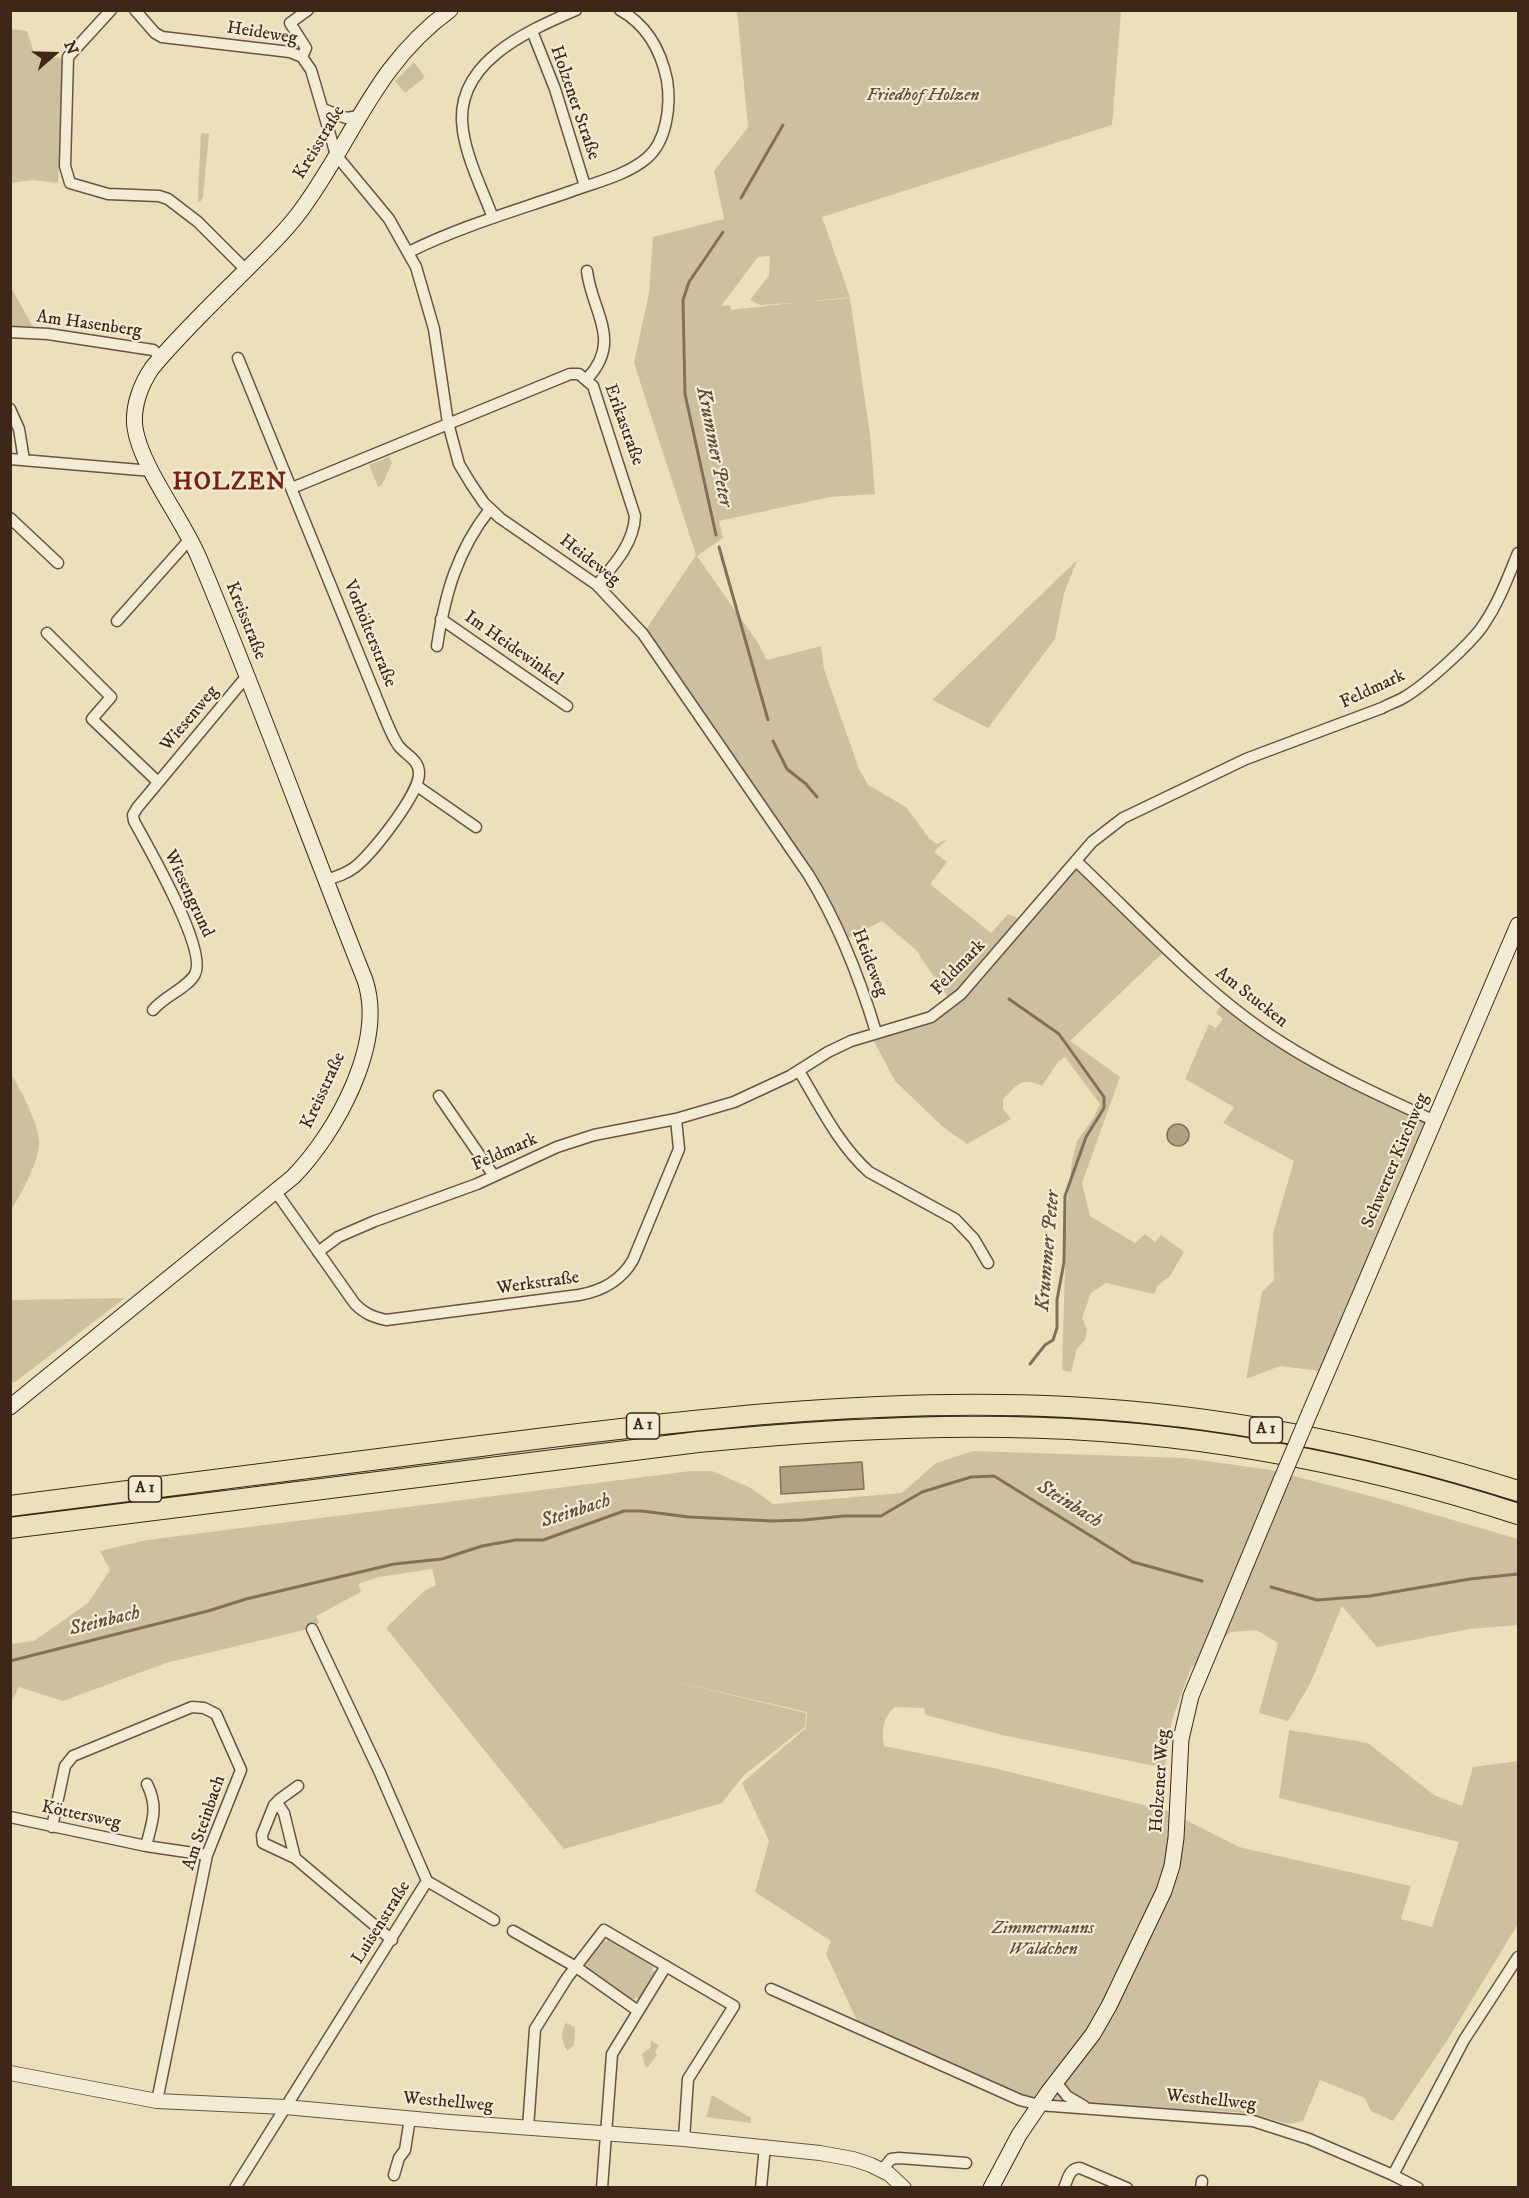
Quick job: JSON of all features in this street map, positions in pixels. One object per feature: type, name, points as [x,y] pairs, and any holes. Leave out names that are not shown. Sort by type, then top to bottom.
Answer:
[{"type":"highway","name":"A 1","points":[[10,1506],[711,1418],[879,1406],[954,1404],[1071,1407],[1225,1423],[1336,1443],[1404,1459],[1518,1491]]},
{"type":"highway","name":"A 1","points":[[10,1528],[698,1442],[782,1434],[954,1426],[1132,1434],[1262,1451],[1402,1480],[1518,1514]]},
{"type":"main road","name":"Kreisstraße","points":[[10,1407],[276,1192],[307,1162],[326,1135],[352,1086],[360,1065],[371,1014],[369,990],[190,539],[152,471],[138,439],[135,416],[145,379],[161,357],[293,220],[318,186],[359,116],[399,56],[415,39],[450,10]]},
{"type":"main road","name":"Schwerter Kirchweg","points":[[1310,1412],[1518,925]]},
{"type":"main road","name":"Holzener Weg","points":[[991,2187],[1013,2145],[1039,2105],[1092,2034],[1109,2006],[1164,1891],[1172,1866],[1176,1838],[1180,1750],[1191,1696],[1310,1412]]},
{"type":"street","points":[[111,10],[68,57],[65,166],[70,183],[108,194],[159,196],[177,204],[220,242],[246,270]]},
{"type":"street","name":"Heideweg","points":[[135,10],[155,33],[162,37],[290,52],[302,57],[312,70],[336,156],[380,207],[409,252],[421,280],[429,309],[448,423],[460,466],[474,490],[490,509],[597,585],[643,634],[827,904],[844,940],[876,1032]]},
{"type":"street","points":[[302,57],[306,48],[290,23],[308,10]]},
{"type":"street","name":"Holzener Straße","points":[[493,218],[463,132],[462,106],[469,83],[479,70],[502,50],[532,31],[576,10]]},
{"type":"street","name":"Holzener Straße","points":[[409,252],[493,218],[620,174],[648,157],[656,148],[665,123],[668,87],[663,65],[656,46],[646,30],[635,19],[620,10]]},
{"type":"street","name":"Holzener Straße","points":[[532,31],[555,89],[585,186]]},
{"type":"street","points":[[323,109],[346,118],[359,116]]},
{"type":"street","points":[[587,271],[589,285],[604,327],[605,341],[604,353],[587,379]]},
{"type":"street","name":"Am Hasenberg","points":[[10,332],[48,334],[153,350],[161,357]]},
{"type":"street","name":"Vorhölterstraße","points":[[238,358],[393,737],[417,764],[419,773],[417,786]]},
{"type":"street","name":"Erikastraße","points":[[448,423],[570,374],[579,374],[587,379],[593,386],[612,440],[635,516],[635,529],[622,553],[597,585]]},
{"type":"street","points":[[10,409],[19,429],[24,460]]},
{"type":"street","points":[[292,488],[448,423]]},
{"type":"street","points":[[10,459],[152,471]]},
{"type":"street","points":[[437,646],[446,593],[455,569],[478,525],[490,509]]},
{"type":"street","points":[[10,518],[58,563]]},
{"type":"street","points":[[117,621],[190,539]]},
{"type":"street","name":"Feldmark","points":[[318,1252],[338,1237],[494,1176],[576,1140],[676,1119],[734,1102],[799,1071],[828,1052],[851,1041],[931,1017],[961,994],[1099,835],[1139,810],[1246,759],[1382,708],[1402,699],[1416,689],[1484,625],[1518,553]]},
{"type":"street","name":"Im Heidewinkel","points":[[441,619],[567,706]]},
{"type":"street","points":[[47,633],[111,697],[92,719],[158,782]]},
{"type":"street","name":"Wiesenweg","points":[[158,782],[246,677]]},
{"type":"street","name":"Wiesengrund","points":[[153,1010],[160,1001],[194,978],[198,963],[197,954],[180,910],[134,821],[133,815],[136,808],[158,782]]},
{"type":"street","points":[[326,880],[355,867],[371,851],[385,836],[417,786],[476,827]]},
{"type":"street","name":"Am Stucken","points":[[1076,861],[1201,980],[1254,1023],[1316,1063],[1435,1121]]},
{"type":"street","points":[[799,1071],[840,1140],[859,1163],[869,1172],[956,1219],[974,1239],[988,1263]]},
{"type":"street","points":[[439,1096],[494,1176]]},
{"type":"street","name":"Werkstraße","points":[[318,1252],[363,1313],[387,1320],[592,1293],[622,1275],[633,1260],[679,1149],[676,1119]]},
{"type":"street","points":[[276,1192],[318,1252]]},
{"type":"street","name":"Luisenstraße","points":[[235,2187],[428,1881],[312,1629]]},
{"type":"street","name":"Am Steinbach","points":[[52,1827],[65,1766],[73,1756],[192,1707],[204,1708],[216,1714],[241,1770],[207,1855],[157,2101]]},
{"type":"street","points":[[146,1846],[155,1808],[154,1797],[147,1784]]},
{"type":"street","points":[[298,1786],[274,1805],[262,1835],[263,1843],[296,1858],[392,1940]]},
{"type":"street","points":[[274,1805],[280,1807],[284,1813],[296,1858]]},
{"type":"street","name":"Köttersweg","points":[[10,1817],[146,1846],[207,1855]]},
{"type":"street","points":[[428,1881],[494,1920]]},
{"type":"street","points":[[528,2128],[535,2029],[567,1978],[604,1930],[734,2006],[688,2079],[684,2139]]},
{"type":"street","points":[[513,1931],[576,1967],[638,2011]]},
{"type":"street","points":[[1393,2175],[1464,2040],[1518,1957]]},
{"type":"street","points":[[602,2187],[612,2054],[666,1966]]},
{"type":"street","points":[[771,1989],[1020,2100],[1039,2105]]},
{"type":"street","name":"Westhellweg","points":[[10,2073],[157,2101],[285,2107],[765,2146],[839,2156],[872,2165],[904,2187]]},
{"type":"street","points":[[1056,2082],[1068,2096],[1087,2108]]},
{"type":"street","name":"Westhellweg","points":[[1039,2105],[1253,2121],[1309,2139],[1418,2187]]},
{"type":"street","points":[[394,2175],[399,2158],[405,2150],[410,2118]]},
{"type":"street","points":[[761,2187],[765,2146]]},
{"type":"street","points":[[882,2170],[891,2159],[899,2158],[966,2163]]},
{"type":"street","points":[[1064,2187],[1071,2171],[1075,2168],[1127,2187]]},
{"type":"green space","name":"Friedhof Holzen","points":[[737,11],[1121,11],[1112,125],[822,217],[850,297],[805,302],[850,298],[870,434],[875,494],[830,497],[719,521],[723,538],[697,556],[758,643],[767,660],[821,646],[824,669],[859,769],[868,785],[906,807],[929,838],[937,844],[947,839],[934,852],[947,862],[930,884],[991,933],[1008,914],[1020,919],[1076,861],[1168,948],[1070,1041],[1120,1077],[1082,1183],[1090,1216],[1135,1243],[1145,1234],[1155,1242],[1161,1235],[1184,1252],[1170,1276],[1158,1285],[1154,1294],[1106,1283],[1091,1293],[1082,1318],[1087,1329],[1085,1340],[1077,1349],[1071,1372],[1062,1370],[1067,1203],[1077,1141],[1100,1104],[1065,1057],[1058,1062],[1042,1086],[1024,1082],[1016,1086],[1003,1100],[1003,1109],[1011,1119],[967,1144],[943,1127],[895,1081],[870,1034],[902,1026],[951,1002],[916,950],[882,921],[844,940],[827,904],[643,634],[696,555],[634,363],[649,293],[653,237],[724,219],[714,171],[748,127]],"holes":[[[770,256],[769,275],[750,300],[760,305],[793,303],[731,310],[730,305],[721,306],[758,257]]]},
{"type":"green space","points":[[10,29],[27,31],[34,52],[45,52],[46,57],[62,58],[62,117],[58,183],[33,180],[11,183]]},
{"type":"green space","points":[[414,62],[425,77],[405,93],[395,81]]},
{"type":"green space","points":[[201,133],[209,134],[203,197],[198,202],[198,194]]},
{"type":"green space","points":[[11,285],[12,289],[33,327],[11,326]]},
{"type":"green space","points":[[389,457],[392,463],[382,485],[378,487],[369,465]]},
{"type":"green space","points":[[1077,560],[1064,594],[1055,639],[988,728],[932,700]]},
{"type":"green space","points":[[1224,1000],[1280,1041],[1435,1121],[1327,1372],[1280,1366],[1246,1379],[1262,1292],[1274,1280],[1273,1233],[1294,1161],[1223,1123],[1234,1107],[1185,1079],[1209,1024],[1216,1028],[1223,1019],[1216,1013]]},
{"type":"green space","points":[[11,1073],[30,1109],[37,1130],[39,1147],[28,1180],[11,1211]]},
{"type":"green space","points":[[125,1298],[15,1382],[11,1383],[11,1300]]},
{"type":"green space","name":"Zimmermanns Wäldchen","points":[[973,1451],[1185,1458],[1271,1470],[1518,1539],[1518,1625],[1469,1629],[1377,1647],[1342,1606],[1310,1684],[1288,1721],[1259,1713],[1278,1643],[1256,1630],[1231,1632],[1191,1668],[1172,1720],[1165,1768],[1002,1735],[926,1715],[924,1708],[895,1707],[888,1715],[884,1725],[884,1746],[994,1768],[1168,1811],[1239,1847],[1411,1886],[1401,1919],[1432,1927],[1459,1842],[1279,1798],[1289,1730],[1368,1743],[1434,1795],[1462,1806],[1473,1767],[1518,1761],[1518,1924],[1448,2039],[1393,2121],[1371,2111],[1365,2098],[1320,2080],[1303,2121],[1289,2124],[1248,2113],[1025,2100],[859,2025],[826,1954],[831,1941],[755,1892],[769,1841],[742,1783],[806,1728],[807,1712],[663,1679],[806,1713],[805,1727],[744,1775],[722,1803],[564,1849],[386,1628],[424,1591],[436,1585],[432,1569],[379,1577],[358,1584],[361,1592],[316,1616],[319,1623],[308,1629],[166,1663],[63,1701],[19,1687],[11,1703],[11,1644],[34,1641],[88,1603],[110,1570],[100,1551],[147,1540],[691,1471],[712,1471],[751,1488],[773,1504],[902,1493],[936,1463]]},
{"type":"green space","points":[[609,1937],[655,1965],[652,1970],[657,1973],[640,2000],[636,1997],[633,2001],[586,1973],[589,1969],[585,1966],[601,1939],[606,1942]]},
{"type":"green space","points":[[566,2023],[575,2027],[574,2045],[567,2051],[562,2037],[562,2030]]},
{"type":"green space","points":[[651,2040],[659,2046],[655,2052],[657,2055],[648,2067],[645,2066],[642,2054],[650,2048]]},
{"type":"green space","points":[[712,2095],[751,2118],[751,2123],[706,2117]]},
{"type":"shaded area","points":[[1178,1124],[1188,1131],[1189,1135],[1182,1145],[1178,1146],[1168,1139],[1167,1135],[1174,1125]]},
{"type":"shaded area","points":[[862,1462],[864,1489],[781,1494],[780,1467]]},
{"type":"waterway","name":"Krummer Peter","points":[[741,198],[783,125]]},
{"type":"waterway","name":"Krummer Peter","points":[[716,535],[685,394],[683,300],[689,282],[723,232]]},
{"type":"waterway","name":"Krummer Peter","points":[[719,547],[768,720]]},
{"type":"waterway","name":"Krummer Peter","points":[[773,741],[787,769],[806,784],[817,797]]},
{"type":"waterway","name":"Krummer Peter","points":[[1009,999],[1059,1034],[1104,1097],[1104,1108],[1086,1137],[1065,1196],[1064,1262],[1057,1300],[1057,1328],[1053,1340],[1045,1345],[1030,1364]]},
{"type":"waterway","name":"Steinbach","points":[[10,1661],[208,1611],[246,1599],[394,1564],[442,1559],[482,1546],[516,1540],[543,1540],[624,1511],[773,1521],[881,1516],[922,1492],[971,1477],[994,1476],[1133,1562],[1202,1581]]},
{"type":"waterway","name":"Steinbach","points":[[1271,1587],[1317,1600],[1370,1596],[1470,1579],[1518,1574]]},
{"type":"district","name":"HOLZEN","points":[[230,484]]}]
